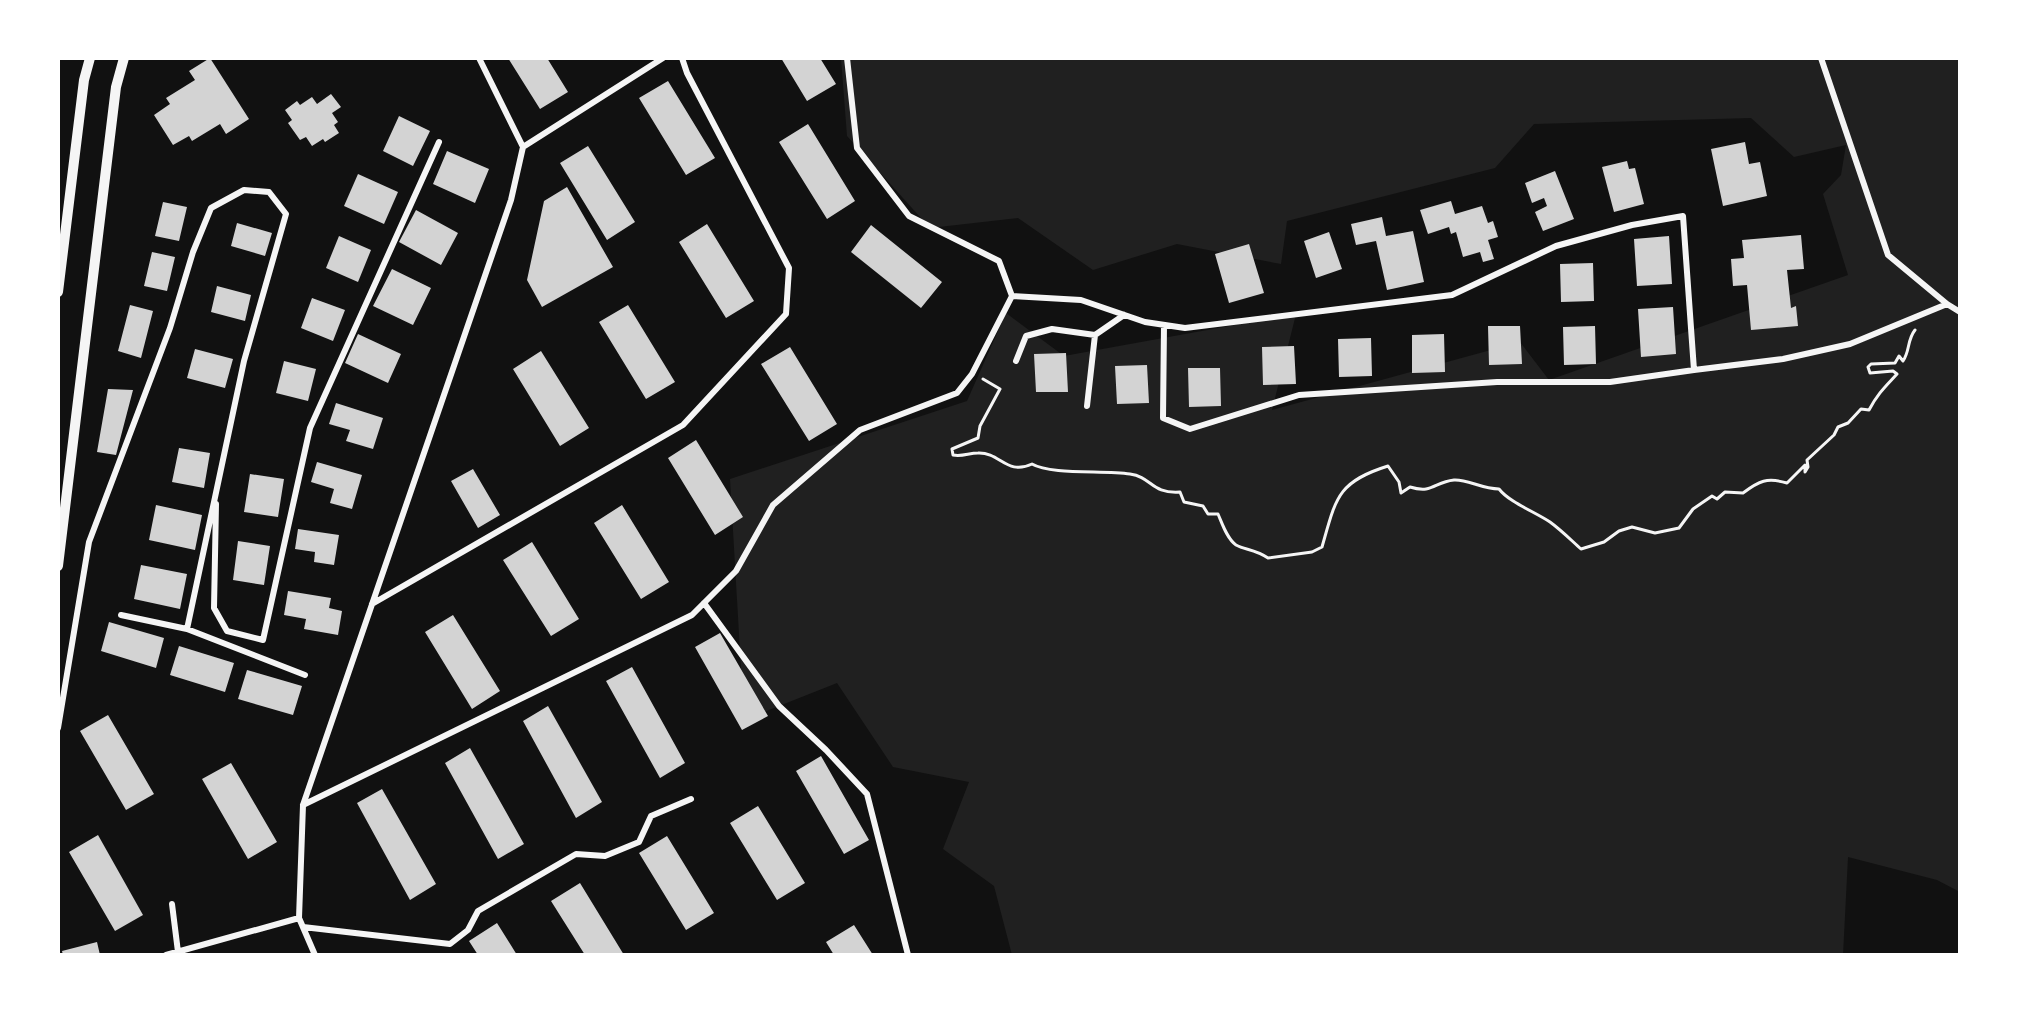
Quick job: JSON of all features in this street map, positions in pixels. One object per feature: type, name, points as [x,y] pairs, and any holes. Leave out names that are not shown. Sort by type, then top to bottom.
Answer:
[{"type":"main road","points":[[58,292],[84,80],[90,58]]},
{"type":"main road","points":[[58,566],[116,87],[124,58]]},
{"type":"street","points":[[315,955],[299,918],[303,805],[511,200],[523,147],[479,58]]},
{"type":"street","points":[[523,147],[663,58]]},
{"type":"street","points":[[372,604],[683,425],[786,314],[789,268],[682,58]]},
{"type":"street","points":[[303,805],[692,615],[736,571],[773,505],[849,439],[860,430],[957,393],[972,374],[1012,296],[999,261],[909,216],[857,148],[847,58]]},
{"type":"street","points":[[1821,58],[1888,255],[1960,312]]},
{"type":"street","points":[[216,488],[214,608],[227,631],[263,640],[310,428],[439,142]]},
{"type":"street","points":[[58,728],[89,542],[170,328],[193,252],[211,208],[244,190],[269,192],[286,214],[244,361],[187,629]]},
{"type":"street","points":[[1012,296],[1081,300],[1124,315],[1185,328],[1452,295],[1556,246],[1632,225],[1683,216],[1694,370]]},
{"type":"street","points":[[1164,325],[1163,418],[1190,429],[1299,395],[1497,382],[1610,382],[1783,359],[1850,344],[1947,304]]},
{"type":"street","points":[[1016,361],[1026,336],[1052,329],[1095,335],[1124,315]]},
{"type":"street","points":[[1087,406],[1095,335]]},
{"type":"street","points":[[704,603],[779,706],[867,794],[908,955]]},
{"type":"street","points":[[121,615],[187,629],[305,675]]},
{"type":"street","points":[[303,927],[450,944],[468,930],[478,911],[576,854],[605,856],[639,842],[651,816],[691,799]]},
{"type":"street","points":[[172,904],[178,952]]},
{"type":"street","points":[[166,955],[299,918]]},
{"type":"path","points":[[972,374],[1000,389],[980,426],[978,438],[952,449],[953,455],[961,457],[981,452],[1009,467],[1024,468],[1032,464],[1062,473],[1074,470],[1138,475],[1164,493],[1180,492],[1184,502],[1203,506],[1208,514],[1218,514],[1235,545],[1255,549],[1268,558],[1312,552],[1322,547],[1331,514],[1347,485],[1359,475],[1388,466],[1399,482],[1401,493],[1410,487],[1425,491],[1454,480],[1484,489],[1499,489],[1505,496],[1552,524],[1581,549],[1604,542],[1619,531],[1632,527],[1655,533],[1679,528],[1693,509],[1712,496],[1717,499],[1725,492],[1743,493],[1760,480],[1787,483],[1805,465],[1805,472],[1807,460],[1834,435],[1838,427],[1848,423],[1861,409],[1869,410],[1884,385],[1897,374],[1893,371],[1870,373],[1868,367],[1871,364],[1895,363],[1899,356],[1903,361],[1907,355],[1908,338],[1916,329]]},
{"type":"shaded area","points":[[841,58],[1960,58],[1960,892],[1937,880],[1848,857],[1843,955],[1012,955],[994,886],[943,849],[969,782],[893,767],[837,683],[744,720],[730,479],[967,401],[1006,313],[1064,356],[1296,314],[1272,410],[1520,342],[1549,380],[1848,275],[1823,194],[1841,175],[1846,145],[1794,157],[1751,118],[1534,124],[1495,168],[1287,221],[1281,264],[1177,244],[1093,270],[1018,218],[930,228],[847,136]]},
{"type":"building","points":[[210,58],[249,119],[226,134],[220,124],[192,141],[189,136],[173,145],[154,115],[170,104],[166,98],[195,80],[189,71]]},
{"type":"building","points":[[508,58],[547,58],[568,92],[540,109]]},
{"type":"building","points":[[781,58],[820,58],[836,84],[807,101]]},
{"type":"building","points":[[668,81],[715,158],[686,175],[639,98]]},
{"type":"building","points":[[331,94],[341,107],[332,113],[338,122],[334,125],[339,133],[312,146],[306,137],[300,140],[288,123],[292,120],[285,110],[297,101],[300,105],[312,97],[317,104]]},
{"type":"building","points":[[399,116],[430,131],[413,166],[383,151]]},
{"type":"building","points":[[808,124],[855,201],[827,219],[779,142]]},
{"type":"building","points":[[1745,142],[1749,164],[1760,162],[1767,196],[1723,206],[1711,149]]},
{"type":"building","points":[[588,146],[635,222],[607,240],[560,163]]},
{"type":"building","points":[[447,151],[489,169],[475,203],[433,184]]},
{"type":"building","points":[[1627,161],[1629,169],[1635,168],[1644,204],[1614,212],[1602,167]]},
{"type":"building","points":[[1555,171],[1574,219],[1543,231],[1535,212],[1547,206],[1544,198],[1532,203],[1525,183]]},
{"type":"building","points":[[358,174],[398,192],[384,224],[344,206]]},
{"type":"building","points":[[567,187],[613,267],[542,307],[527,280],[544,201]]},
{"type":"building","points":[[1451,201],[1455,214],[1482,206],[1488,223],[1493,221],[1498,237],[1488,240],[1494,259],[1483,262],[1480,252],[1463,257],[1456,232],[1451,234],[1449,227],[1428,234],[1420,210]]},
{"type":"building","points":[[163,202],[187,207],[179,241],[155,236]]},
{"type":"building","points":[[416,210],[458,233],[441,265],[399,242]]},
{"type":"building","points":[[1382,217],[1386,236],[1413,231],[1424,282],[1387,290],[1376,241],[1356,245],[1351,224]]},
{"type":"building","points":[[237,223],[272,233],[265,256],[231,246]]},
{"type":"building","points":[[707,224],[754,301],[726,318],[679,242]]},
{"type":"building","points":[[871,225],[942,282],[921,308],[851,252]]},
{"type":"building","points":[[1329,232],[1342,269],[1316,278],[1304,241]]},
{"type":"building","points":[[1801,235],[1804,269],[1787,270],[1791,308],[1796,306],[1798,326],[1751,330],[1747,285],[1733,286],[1731,259],[1744,258],[1742,240]]},
{"type":"building","points":[[339,236],[371,250],[358,282],[326,268]]},
{"type":"building","points":[[1669,236],[1672,284],[1637,286],[1634,239]]},
{"type":"building","points":[[1249,244],[1264,293],[1229,303],[1215,254]]},
{"type":"building","points":[[152,252],[175,257],[167,291],[144,286]]},
{"type":"building","points":[[1593,263],[1594,301],[1561,302],[1560,264]]},
{"type":"building","points":[[392,269],[431,288],[413,325],[373,306]]},
{"type":"building","points":[[217,286],[251,295],[245,321],[211,312]]},
{"type":"building","points":[[312,298],[345,310],[333,341],[301,328]]},
{"type":"building","points":[[130,305],[153,311],[141,358],[118,351]]},
{"type":"building","points":[[628,305],[675,382],[646,399],[599,322]]},
{"type":"building","points":[[1673,307],[1676,354],[1641,357],[1638,309]]},
{"type":"building","points":[[1488,326],[1520,326],[1522,364],[1489,365]]},
{"type":"building","points":[[1595,326],[1596,364],[1564,365],[1563,327]]},
{"type":"building","points":[[358,334],[401,354],[388,383],[345,363]]},
{"type":"building","points":[[1444,334],[1445,372],[1412,373],[1412,335]]},
{"type":"building","points":[[1371,338],[1372,376],[1339,377],[1338,339]]},
{"type":"building","points":[[1294,346],[1296,384],[1263,385],[1262,347]]},
{"type":"building","points":[[790,347],[837,424],[809,441],[761,364]]},
{"type":"building","points":[[195,349],[233,359],[225,388],[187,378]]},
{"type":"building","points":[[541,351],[589,428],[560,446],[513,369]]},
{"type":"building","points":[[1066,353],[1068,392],[1036,392],[1034,354]]},
{"type":"building","points":[[284,361],[316,369],[308,401],[276,393]]},
{"type":"building","points":[[1147,365],[1149,403],[1117,404],[1115,366]]},
{"type":"building","points":[[1188,368],[1220,368],[1221,406],[1189,407]]},
{"type":"building","points":[[108,389],[133,390],[116,455],[97,452]]},
{"type":"building","points":[[336,403],[383,418],[373,449],[346,441],[350,430],[329,424]]},
{"type":"building","points":[[696,440],[743,517],[715,535],[668,458]]},
{"type":"building","points":[[179,448],[210,453],[204,488],[172,482]]},
{"type":"building","points":[[317,462],[362,475],[352,509],[330,503],[334,489],[311,482]]},
{"type":"building","points":[[473,469],[500,515],[478,528],[451,481]]},
{"type":"building","points":[[250,474],[284,479],[278,517],[244,512]]},
{"type":"building","points":[[156,505],[202,515],[195,550],[149,540]]},
{"type":"building","points":[[622,505],[669,582],[641,599],[594,523]]},
{"type":"building","points":[[298,529],[339,535],[334,565],[314,562],[315,552],[295,549]]},
{"type":"building","points":[[238,541],[270,546],[264,585],[233,580]]},
{"type":"building","points":[[532,542],[579,619],[551,636],[503,560]]},
{"type":"building","points":[[141,565],[187,574],[180,609],[134,599]]},
{"type":"building","points":[[288,591],[331,598],[329,608],[342,611],[338,635],[304,629],[306,619],[284,615]]},
{"type":"building","points":[[453,615],[500,691],[472,709],[425,632]]},
{"type":"building","points":[[109,622],[164,638],[156,668],[101,651]]},
{"type":"building","points":[[720,633],[768,716],[742,730],[695,647]]},
{"type":"building","points":[[179,646],[234,663],[225,692],[170,675]]},
{"type":"building","points":[[632,667],[685,763],[660,778],[606,681]]},
{"type":"building","points":[[247,670],[302,686],[293,715],[238,699]]},
{"type":"building","points":[[548,706],[602,802],[576,818],[523,721]]},
{"type":"building","points":[[108,715],[154,794],[126,810],[80,731]]},
{"type":"building","points":[[470,748],[524,844],[498,859],[445,763]]},
{"type":"building","points":[[821,756],[869,840],[844,854],[796,771]]},
{"type":"building","points":[[231,763],[277,842],[248,859],[202,779]]},
{"type":"building","points":[[382,789],[436,884],[410,900],[357,803]]},
{"type":"building","points":[[758,806],[805,883],[777,900],[730,823]]},
{"type":"building","points":[[98,835],[143,915],[115,931],[69,852]]},
{"type":"building","points":[[667,836],[714,913],[686,930],[639,853]]},
{"type":"building","points":[[580,883],[624,955],[585,955],[551,901]]},
{"type":"building","points":[[497,923],[517,955],[478,955],[469,941]]},
{"type":"building","points":[[854,925],[873,955],[834,955],[826,942]]},
{"type":"building","points":[[97,942],[100,955],[63,955],[62,951]]}]
